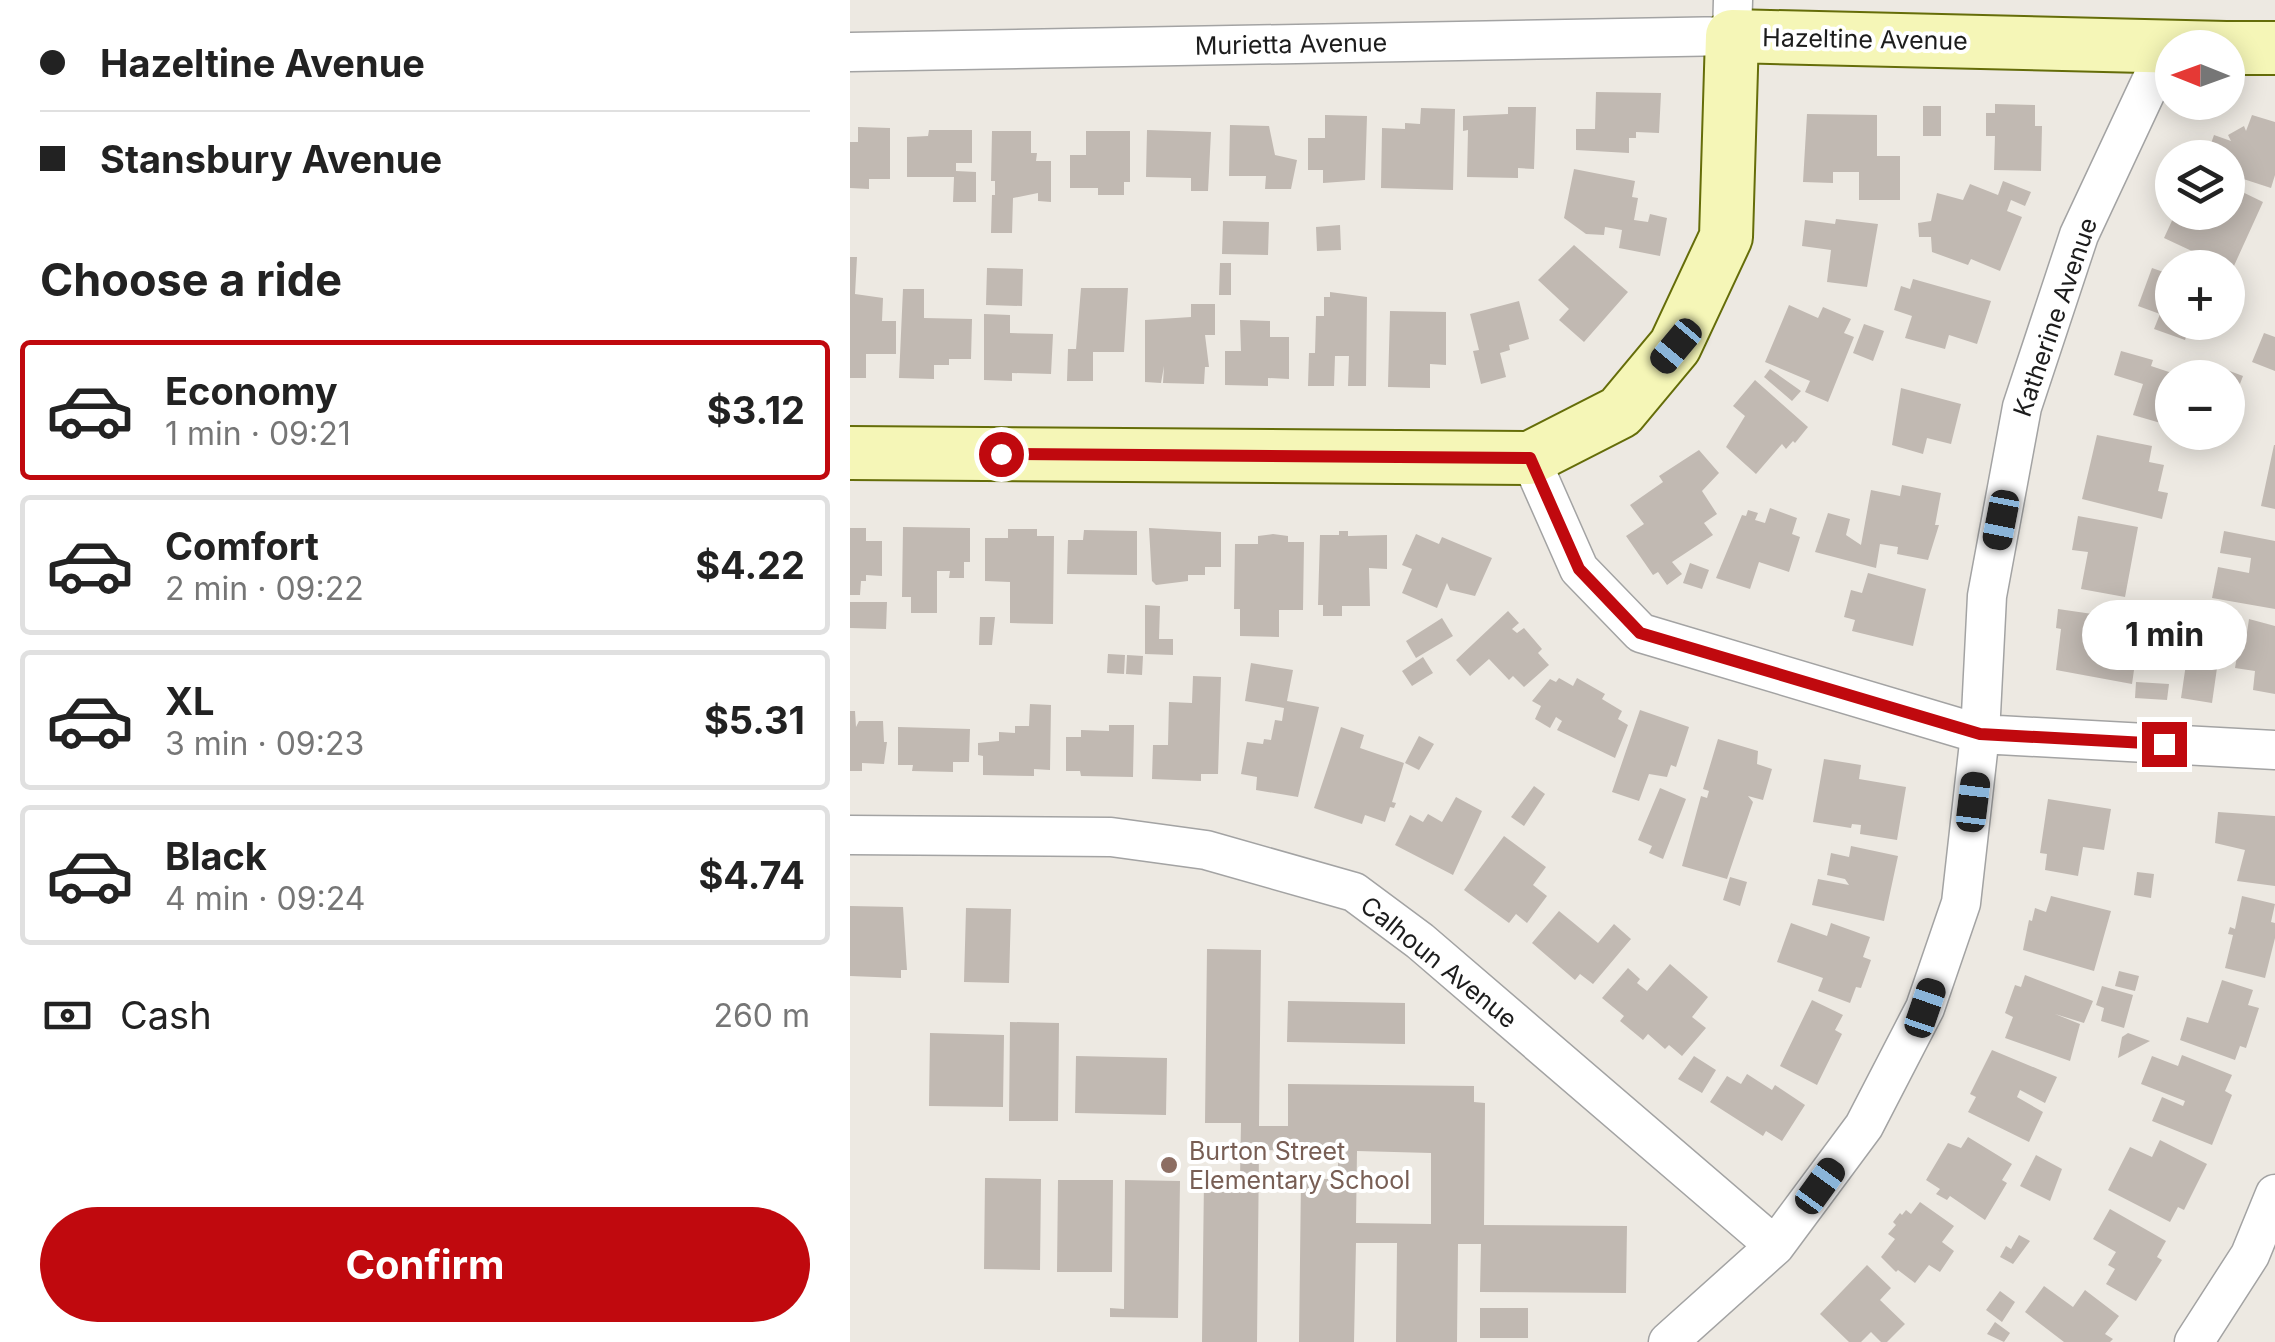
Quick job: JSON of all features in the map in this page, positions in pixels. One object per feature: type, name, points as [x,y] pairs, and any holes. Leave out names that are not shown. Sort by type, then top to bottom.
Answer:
[{"type":"street","name":"Hazeltine Avenue","points":[[850,452],[1530,458],[1620,412],[1676,346],[1726,237],[1733,18],[2155,46]]},
{"type":"street","name":"Murietta Avenue","points":[[850,52],[1733,18]]},
{"type":"street","name":"Hazeltine Avenue","points":[[2245,48],[2275,48]]},
{"type":"street","name":"Katherine Avenue","points":[[1668,1342],[1775,1246],[1864,1126],[1925,1008],[1962,903],[1980,734],[1987,596],[2022,407],[2079,235],[2155,73]]},
{"type":"street","points":[[1530,458],[1579,569],[1640,633],[1980,734],[2275,750]]},
{"type":"street","name":"Calhoun Avenue","points":[[850,835],[1111,837],[1206,850],[1354,892],[1420,941],[1775,1246]]},
{"type":"street","points":[[2194,1342],[2250,1255],[2275,1194]]},
{"type":"building","points":[[1596,92],[1661,93],[1659,133],[1636,132],[1636,138],[1629,138],[1629,153],[1576,150],[1576,129],[1595,129]]},
{"type":"building","points":[[1995,104],[2035,105],[2035,126],[2042,126],[2041,171],[1994,170],[1995,136],[1986,136],[1986,113],[1995,113]]},
{"type":"building","points":[[1923,106],[1941,106],[1941,136],[1923,136]]},
{"type":"building","points":[[1508,107],[1536,107],[1534,169],[1518,168],[1518,178],[1467,177],[1468,130],[1463,131],[1463,116],[1508,114]]},
{"type":"building","points":[[1421,108],[1455,109],[1453,190],[1381,188],[1382,128],[1405,129],[1405,123],[1420,124]]},
{"type":"building","points":[[1807,114],[1877,115],[1877,156],[1900,156],[1900,200],[1859,200],[1859,172],[1833,172],[1833,183],[1803,182]]},
{"type":"building","points":[[1325,115],[1367,116],[1365,180],[1323,183],[1323,170],[1308,170],[1308,138],[1325,138]]},
{"type":"building","points":[[2252,115],[2275,122],[2275,175],[2271,188],[2245,180],[2245,140],[2230,140],[2228,135],[2244,126],[2246,131]]},
{"type":"building","points":[[1230,125],[1269,126],[1275,155],[1297,160],[1291,189],[1265,189],[1266,176],[1229,176]]},
{"type":"building","points":[[858,127],[890,128],[890,179],[869,179],[869,189],[850,188],[850,142],[858,142]]},
{"type":"building","points":[[929,130],[972,130],[972,163],[956,163],[956,171],[976,172],[976,202],[953,202],[954,177],[907,177],[907,137],[928,136]]},
{"type":"building","points":[[1147,130],[1211,132],[1208,191],[1191,191],[1191,178],[1146,177]]},
{"type":"building","points":[[992,131],[1031,131],[1031,153],[1037,153],[1036,161],[1051,161],[1051,202],[1038,201],[1038,193],[1013,198],[1012,233],[991,233],[995,195],[995,181],[991,181]]},
{"type":"building","points":[[1086,131],[1130,131],[1130,182],[1124,182],[1124,195],[1098,195],[1098,188],[1070,188],[1070,155],[1086,155]]},
{"type":"building","points":[[1574,169],[1635,181],[1632,197],[1638,198],[1634,220],[1648,222],[1650,214],[1667,218],[1660,256],[1619,248],[1622,230],[1605,227],[1604,235],[1586,234],[1564,218]]},
{"type":"building","points":[[2003,181],[2031,192],[2025,206],[2011,200],[2007,211],[2022,217],[2000,271],[1971,259],[1968,265],[1932,252],[1931,237],[1919,237],[1918,223],[1931,221],[1937,193],[1963,200],[1970,184],[1998,195]]},
{"type":"building","points":[[2245,193],[2263,202],[2241,250],[2190,250],[2164,238],[2168,230],[2245,230]]},
{"type":"building","points":[[1836,219],[1878,224],[1867,287],[1827,282],[1831,250],[1802,246],[1805,220],[1835,224]]},
{"type":"building","points":[[1223,221],[1269,222],[1268,255],[1222,254]]},
{"type":"building","points":[[1340,225],[1341,250],[1317,251],[1316,227]]},
{"type":"building","points":[[1574,245],[1628,292],[1584,342],[1559,320],[1569,309],[1538,280]]},
{"type":"building","points":[[850,257],[857,257],[855,294],[883,298],[882,321],[896,321],[896,354],[866,354],[866,378],[850,378]]},
{"type":"building","points":[[1220,263],[1231,263],[1231,295],[1219,295]]},
{"type":"building","points":[[987,268],[1023,269],[1022,306],[986,305]]},
{"type":"building","points":[[2152,268],[2155,269],[2155,312],[2138,306]]},
{"type":"building","points":[[1913,279],[1991,301],[1977,344],[1949,335],[1945,349],[1905,338],[1912,316],[1894,310],[1901,286],[1910,289]]},
{"type":"building","points":[[1081,288],[1128,288],[1124,352],[1093,352],[1093,381],[1067,381],[1068,349],[1076,349]]},
{"type":"building","points":[[903,289],[924,289],[924,318],[972,319],[971,359],[949,359],[949,365],[934,365],[934,379],[899,378]]},
{"type":"building","points":[[1330,292],[1367,297],[1366,386],[1348,386],[1349,356],[1335,356],[1334,386],[1308,386],[1309,353],[1315,353],[1316,316],[1324,316],[1324,297],[1330,297]]},
{"type":"building","points":[[1519,301],[1529,339],[1509,345],[1510,350],[1500,353],[1506,377],[1481,384],[1473,351],[1479,350],[1470,314]]},
{"type":"building","points":[[1191,304],[1215,304],[1215,335],[1205,335],[1209,367],[1205,367],[1204,384],[1163,383],[1164,366],[1161,383],[1145,382],[1145,320],[1191,317]]},
{"type":"building","points":[[1789,305],[1818,318],[1823,307],[1851,319],[1844,333],[1854,337],[1828,402],[1805,392],[1810,381],[1765,362]]},
{"type":"building","points":[[1390,311],[1446,312],[1446,365],[1430,364],[1430,388],[1388,387]]},
{"type":"building","points":[[984,314],[1010,315],[1010,333],[1053,334],[1051,374],[1012,373],[1012,381],[984,380]]},
{"type":"building","points":[[1240,320],[1270,321],[1270,337],[1289,337],[1289,379],[1268,378],[1268,386],[1225,385],[1225,351],[1241,351]]},
{"type":"building","points":[[1864,324],[1884,331],[1873,361],[1853,353]]},
{"type":"building","points":[[2264,333],[2275,337],[2275,371],[2252,362]]},
{"type":"building","points":[[2121,351],[2153,360],[2155,421],[2133,415],[2143,384],[2114,375]]},
{"type":"building","points":[[1770,369],[1801,391],[1792,401],[1764,377]]},
{"type":"building","points":[[1755,380],[1808,427],[1786,449],[1782,444],[1756,474],[1726,447],[1745,416],[1733,406]]},
{"type":"building","points":[[1901,388],[1961,404],[1951,444],[1927,438],[1923,454],[1892,445]]},
{"type":"building","points":[[2097,435],[2152,446],[2149,462],[2164,465],[2158,491],[2168,493],[2162,519],[2082,499]]},
{"type":"building","points":[[2275,445],[2275,509],[2261,506]]},
{"type":"building","points":[[1699,450],[1719,473],[1702,491],[1717,514],[1704,523],[1713,535],[1672,562],[1682,574],[1667,585],[1658,572],[1653,575],[1626,536],[1644,524],[1630,505],[1663,482],[1659,476]]},
{"type":"building","points":[[1902,485],[1941,493],[1935,525],[1939,525],[1928,560],[1897,554],[1898,547],[1880,544],[1876,568],[1815,552],[1828,513],[1850,519],[1846,535],[1861,545],[1871,490],[1900,496]]},
{"type":"building","points":[[1770,508],[1797,518],[1792,534],[1800,537],[1789,572],[1759,562],[1750,589],[1716,578],[1742,515],[1746,516],[1748,510],[1758,513],[1755,520],[1765,523]]},
{"type":"building","points":[[2078,516],[2138,527],[2125,597],[2081,589],[2088,552],[2072,550]]},
{"type":"building","points":[[903,527],[970,528],[970,562],[964,562],[964,578],[949,578],[950,571],[937,571],[937,613],[911,613],[911,597],[902,597]]},
{"type":"building","points":[[850,528],[866,528],[866,541],[882,541],[882,576],[866,575],[866,581],[861,581],[860,595],[850,595]]},
{"type":"building","points":[[1149,528],[1221,532],[1221,567],[1205,567],[1205,575],[1188,575],[1188,581],[1156,585],[1152,581]]},
{"type":"building","points":[[1008,529],[1037,529],[1037,536],[1054,536],[1053,624],[1010,623],[1010,582],[985,581],[985,538],[1008,538]]},
{"type":"building","points":[[1084,530],[1137,531],[1137,575],[1067,574],[1068,540],[1083,540]]},
{"type":"building","points":[[1339,531],[1348,531],[1348,536],[1387,535],[1387,569],[1369,568],[1370,606],[1342,606],[1342,616],[1323,616],[1323,605],[1318,605],[1320,535],[1339,535]]},
{"type":"building","points":[[2224,531],[2275,541],[2275,609],[2212,598],[2218,567],[2249,573],[2251,558],[2220,553]]},
{"type":"building","points":[[1416,534],[1439,544],[1442,537],[1492,558],[1475,596],[1450,590],[1447,583],[1437,608],[1402,593],[1412,569],[1402,565]]},
{"type":"building","points":[[1258,536],[1288,536],[1288,542],[1304,542],[1303,610],[1279,610],[1279,637],[1240,636],[1240,609],[1234,609],[1235,544],[1258,544]]},
{"type":"building","points":[[1690,563],[1709,570],[1702,589],[1683,583]]},
{"type":"building","points":[[1868,573],[1926,589],[1913,646],[1852,631],[1855,620],[1844,617],[1851,590],[1862,593]]},
{"type":"building","points":[[850,602],[887,602],[886,629],[850,628]]},
{"type":"building","points":[[1145,605],[1160,606],[1159,639],[1173,639],[1173,655],[1145,654]]},
{"type":"building","points":[[2058,609],[2141,621],[2132,684],[2056,670],[2061,629],[2056,628]]},
{"type":"building","points":[[1508,611],[1519,623],[1512,629],[1517,633],[1524,628],[1542,649],[1538,653],[1549,665],[1524,687],[1513,676],[1509,680],[1489,659],[1470,676],[1456,660]]},
{"type":"building","points":[[980,617],[995,617],[992,645],[979,645]]},
{"type":"building","points":[[1442,618],[1453,636],[1416,658],[1406,641]]},
{"type":"building","points":[[2249,619],[2275,626],[2275,694],[2253,690],[2255,671],[2235,668],[2240,638],[2246,639]]},
{"type":"building","points":[[1108,654],[1125,655],[1124,674],[1107,673]]},
{"type":"building","points":[[1127,655],[1143,656],[1142,675],[1126,674]]},
{"type":"building","points":[[1423,657],[1433,673],[1412,686],[1402,671]]},
{"type":"building","points":[[1251,663],[1293,670],[1287,701],[1319,707],[1298,797],[1256,790],[1257,777],[1241,774],[1247,742],[1263,744],[1264,739],[1271,740],[1275,720],[1282,721],[1284,708],[1245,701]]},
{"type":"building","points":[[2186,664],[2217,668],[2212,703],[2181,698]]},
{"type":"building","points":[[1193,676],[1221,677],[1218,774],[1201,774],[1201,781],[1152,779],[1153,745],[1168,745],[1169,702],[1192,703]]},
{"type":"building","points":[[1559,678],[1573,686],[1577,678],[1605,694],[1602,699],[1622,711],[1618,719],[1628,725],[1615,758],[1557,730],[1562,721],[1556,717],[1550,728],[1535,719],[1541,706],[1532,701],[1550,679],[1556,682]]},
{"type":"building","points":[[2136,682],[2169,684],[2167,700],[2135,698]]},
{"type":"building","points":[[1030,704],[1051,705],[1050,770],[1034,769],[1034,776],[983,775],[978,743],[999,741],[999,732],[1015,733],[1015,726],[1029,726]]},
{"type":"building","points":[[1640,710],[1689,727],[1676,767],[1671,765],[1667,777],[1649,774],[1639,801],[1612,792]]},
{"type":"building","points":[[850,711],[855,711],[856,727],[859,721],[883,721],[887,742],[884,764],[862,763],[862,771],[850,771]]},
{"type":"building","points":[[1109,725],[1134,725],[1133,777],[1081,776],[1080,771],[1066,771],[1066,737],[1081,737],[1081,730],[1109,731]]},
{"type":"building","points":[[898,727],[970,729],[969,762],[953,762],[953,772],[912,771],[913,765],[898,765]]},
{"type":"building","points":[[1341,727],[1364,735],[1360,748],[1404,763],[1392,802],[1396,803],[1394,808],[1390,807],[1385,822],[1365,815],[1362,824],[1314,808]]},
{"type":"building","points":[[1419,736],[1434,744],[1419,770],[1405,763]]},
{"type":"building","points":[[1718,739],[1758,751],[1757,764],[1772,769],[1763,800],[1748,796],[1753,802],[1727,879],[1682,866],[1701,796],[1707,798],[1709,791],[1703,789]]},
{"type":"building","points":[[1824,759],[1861,765],[1859,779],[1906,787],[1897,840],[1860,834],[1861,825],[1852,824],[1851,828],[1813,822]]},
{"type":"building","points":[[1534,786],[1545,794],[1524,826],[1511,817]]},
{"type":"building","points":[[1660,788],[1686,799],[1663,859],[1649,853],[1652,846],[1638,840]]},
{"type":"building","points":[[1456,797],[1482,811],[1453,875],[1395,845],[1410,815],[1423,822],[1428,814],[1442,822]]},
{"type":"building","points":[[2048,799],[2111,809],[2104,850],[2083,847],[2078,876],[2045,870],[2047,854],[2040,853]]},
{"type":"building","points":[[2218,812],[2275,816],[2275,886],[2237,881],[2245,850],[2215,843]]},
{"type":"building","points":[[1504,836],[1546,867],[1533,885],[1547,896],[1527,923],[1516,914],[1509,923],[1464,890]]},
{"type":"building","points":[[1851,846],[1898,856],[1884,921],[1812,905],[1818,879],[1849,885],[1845,879],[1827,875],[1831,853],[1849,857]]},
{"type":"building","points":[[2137,872],[2154,874],[2151,898],[2134,895]]},
{"type":"building","points":[[1730,877],[1747,882],[1740,906],[1723,900]]},
{"type":"building","points":[[2051,896],[2111,911],[2094,971],[2023,950],[2035,908],[2046,912]]},
{"type":"building","points":[[2242,896],[2275,904],[2271,922],[2275,923],[2275,938],[2265,978],[2225,968],[2233,935],[2228,934],[2230,927],[2235,929]]},
{"type":"building","points":[[850,906],[903,907],[907,970],[901,970],[901,978],[850,976]]},
{"type":"building","points":[[966,908],[1011,909],[1009,983],[964,982]]},
{"type":"building","points":[[1559,911],[1598,943],[1614,924],[1631,939],[1593,984],[1580,974],[1575,980],[1532,943]]},
{"type":"building","points":[[1791,923],[1827,936],[1831,923],[1870,937],[1863,957],[1871,960],[1861,988],[1856,987],[1850,1003],[1818,991],[1823,978],[1777,962]]},
{"type":"building","points":[[1207,949],[1261,950],[1259,1126],[1288,1126],[1288,1084],[1474,1086],[1474,1102],[1485,1103],[1484,1225],[1627,1226],[1626,1293],[1480,1292],[1481,1244],[1458,1244],[1457,1342],[1396,1342],[1397,1243],[1356,1243],[1354,1342],[1299,1342],[1301,1179],[1338,1179],[1338,1151],[1259,1150],[1257,1342],[1202,1342],[1204,1179],[1240,1179],[1241,1123],[1205,1123]],"holes":[[[1357,1151],[1431,1153],[1431,1224],[1356,1223]]]},
{"type":"building","points":[[1670,964],[1708,997],[1692,1017],[1706,1028],[1682,1056],[1669,1045],[1665,1049],[1648,1034],[1643,1040],[1620,1021],[1624,1016],[1602,998],[1628,968],[1647,991]]},
{"type":"building","points":[[2119,971],[2139,976],[2135,991],[2115,986]]},
{"type":"building","points":[[2025,975],[2093,1001],[2084,1023],[2055,1014],[2080,1024],[2070,1061],[2005,1038],[2013,1017],[2005,1013],[2015,985],[2021,987]]},
{"type":"building","points":[[2222,980],[2253,990],[2248,1005],[2259,1008],[2246,1048],[2240,1046],[2235,1060],[2180,1040],[2187,1017],[2208,1023]]},
{"type":"building","points":[[2102,986],[2133,995],[2124,1028],[2101,1021],[2104,1008],[2096,1005]]},
{"type":"building","points":[[1812,1000],[1843,1015],[1835,1030],[1842,1034],[1817,1085],[1780,1066]]},
{"type":"building","points":[[1288,1001],[1405,1003],[1405,1044],[1287,1042]]},
{"type":"building","points":[[1010,1022],[1059,1023],[1058,1121],[1009,1121]]},
{"type":"building","points":[[930,1033],[1004,1035],[1003,1107],[929,1106]]},
{"type":"building","points":[[2128,1033],[2150,1041],[2118,1058],[2122,1037]]},
{"type":"building","points":[[1992,1050],[2057,1077],[2045,1103],[2020,1090],[2017,1097],[2043,1112],[2029,1142],[1968,1112],[1976,1097],[1970,1094]]},
{"type":"building","points":[[2182,1055],[2232,1075],[2225,1091],[2232,1095],[2212,1145],[2152,1121],[2162,1097],[2183,1106],[2185,1101],[2141,1084],[2152,1056],[2178,1066]]},
{"type":"building","points":[[1076,1056],[1167,1058],[1166,1115],[1075,1113]]},
{"type":"building","points":[[1694,1056],[1716,1070],[1702,1093],[1678,1079]]},
{"type":"building","points":[[1747,1074],[1772,1090],[1775,1085],[1805,1105],[1782,1141],[1766,1131],[1763,1136],[1710,1102],[1727,1076],[1741,1084]]},
{"type":"building","points":[[1968,1137],[2012,1164],[2002,1180],[2007,1183],[1985,1220],[1950,1196],[1947,1200],[1936,1194],[1940,1189],[1926,1180],[1948,1143],[1961,1148]]},
{"type":"building","points":[[2160,1140],[2207,1164],[2184,1210],[2178,1207],[2170,1222],[2108,1190],[2130,1147],[2152,1157]]},
{"type":"building","points":[[2036,1155],[2062,1169],[2050,1201],[2020,1186]]},
{"type":"building","points":[[985,1178],[1041,1179],[1040,1270],[984,1269]]},
{"type":"building","points":[[1058,1180],[1113,1180],[1112,1272],[1057,1272]]},
{"type":"building","points":[[1125,1180],[1180,1181],[1178,1318],[1110,1317],[1110,1308],[1124,1309]]},
{"type":"building","points":[[1920,1202],[1954,1226],[1942,1242],[1954,1251],[1940,1272],[1929,1265],[1915,1283],[1881,1257],[1895,1239],[1888,1234],[1896,1225],[1893,1222],[1906,1210],[1911,1214]]},
{"type":"building","points":[[2110,1209],[2166,1241],[2157,1257],[2162,1260],[2136,1301],[2106,1284],[2115,1269],[2108,1265],[2116,1252],[2093,1239]]},
{"type":"building","points":[[2019,1235],[2030,1241],[2013,1264],[2000,1257],[2006,1246],[2011,1249]]},
{"type":"building","points":[[1867,1265],[1891,1288],[1880,1300],[1905,1324],[1887,1342],[1881,1342],[1871,1332],[1861,1342],[1849,1342],[1820,1314]]},
{"type":"building","points":[[2044,1286],[2073,1307],[2085,1290],[2119,1316],[2105,1334],[2113,1339],[2064,1342],[2025,1312]]},
{"type":"building","points":[[2000,1291],[2015,1302],[2002,1322],[1986,1310]]},
{"type":"building","points":[[1480,1308],[1528,1308],[1528,1338],[1480,1338]]},
{"type":"building","points":[[1995,1322],[2010,1333],[2004,1342],[1987,1334]]},
{"type":"place","name":"Burton Street Elementary School","points":[[1169,1165]]},
{"type":"route","points":[[1001,454],[1530,458],[1579,569],[1640,633],[1980,734],[2164,744]]}]
